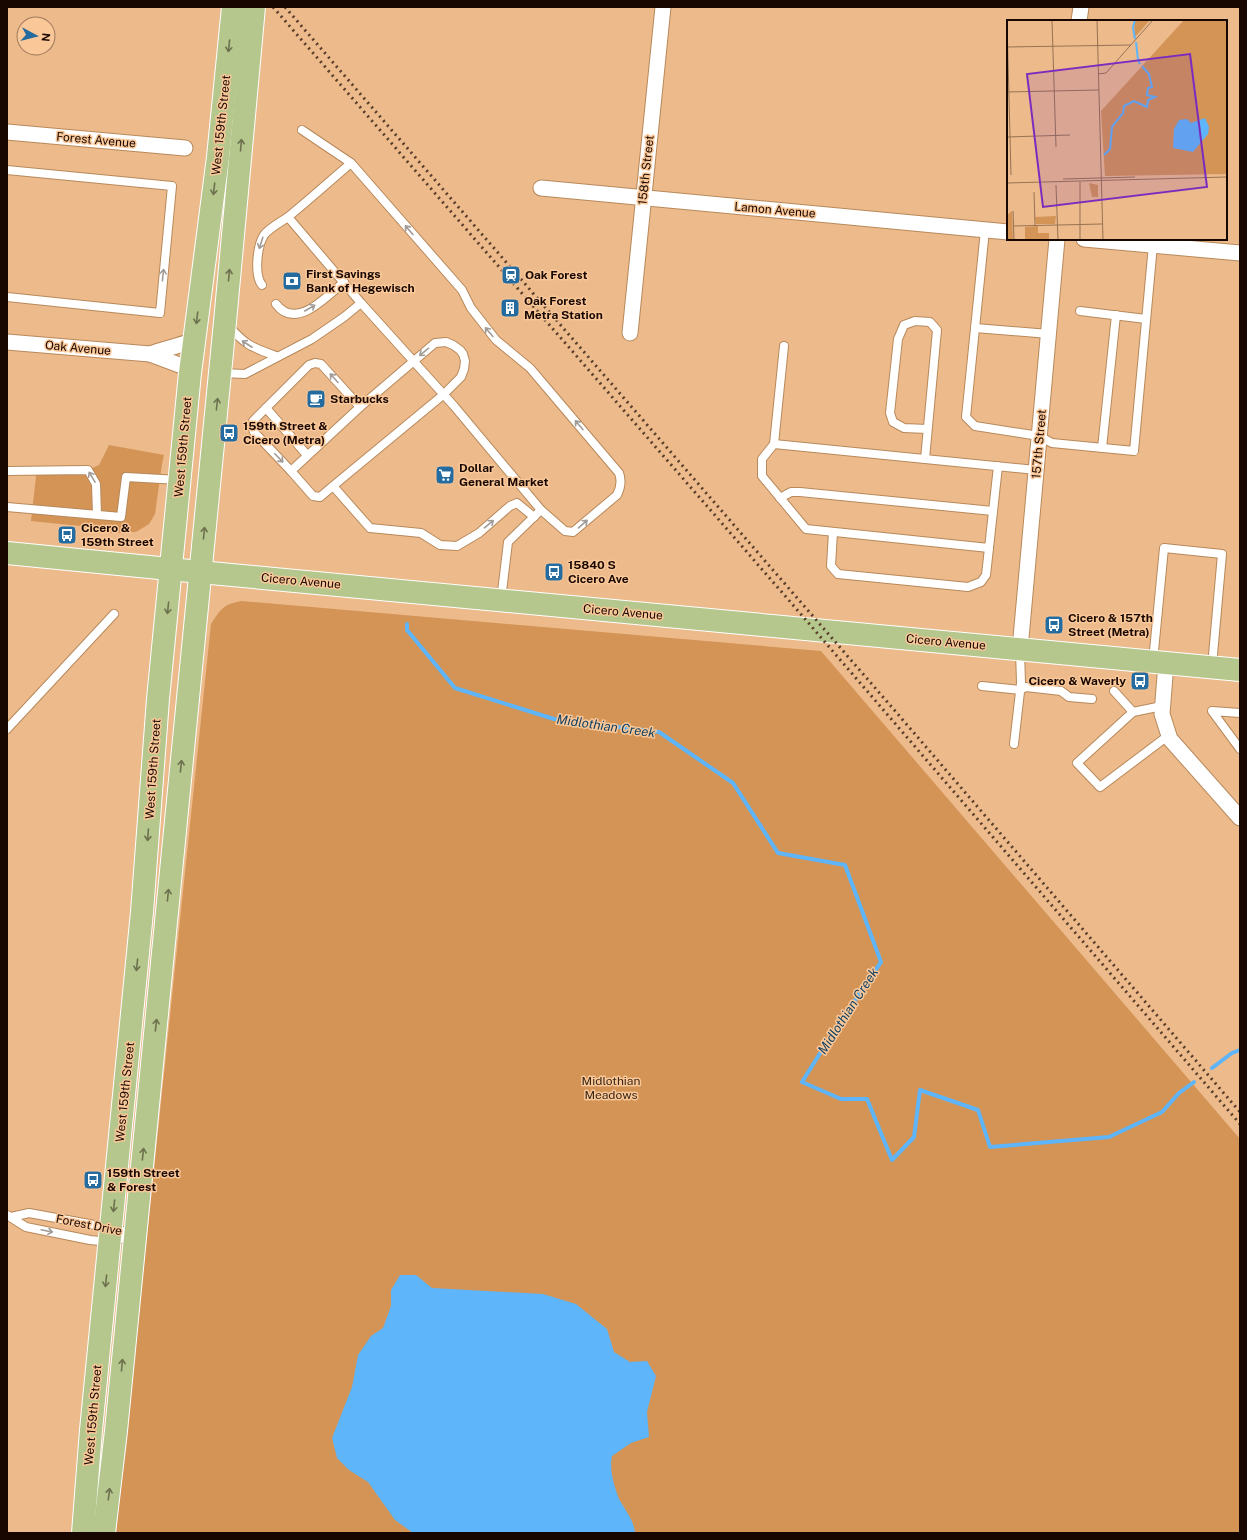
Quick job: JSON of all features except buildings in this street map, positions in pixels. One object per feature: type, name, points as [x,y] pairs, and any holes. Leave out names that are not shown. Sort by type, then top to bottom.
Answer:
[{"type":"main road","name":"West 159th Street","points":[[83,1533],[91,1430],[142,912],[158,699],[190,374],[218,157],[233,7]]},
{"type":"main road","name":"West 159th Street","points":[[104,1533],[116,1431],[220,374],[254,7]]},
{"type":"main road","name":"Cicero Avenue","points":[[7,553],[1240,670]]},
{"type":"street","name":"158th Street","points":[[630,333],[663,7]]},
{"type":"street","points":[[1079,20],[1081,7]]},
{"type":"street","name":"Forest Avenue","points":[[7,132],[185,148]]},
{"type":"street","name":"Lamon Avenue","points":[[541,188],[1007,232]]},
{"type":"street","name":"157th Street","points":[[1020,649],[1057,240]]},
{"type":"street","points":[[1100,240],[1147,243],[1240,253]]},
{"type":"street","name":"Oak Avenue","points":[[150,354],[194,340]]},
{"type":"street","name":"Oak Avenue","points":[[7,342],[150,354],[182,366],[190,374]]},
{"type":"street","points":[[1159,663],[1162,714],[1170,739],[1240,818]]},
{"type":"lane","points":[[288,217],[541,510],[565,531],[572,532],[617,495],[621,482],[619,473],[530,368],[496,340],[473,312],[462,290],[351,163],[302,130]]},
{"type":"lane","points":[[262,285],[256,272],[260,243],[265,234],[288,217],[351,163]]},
{"type":"lane","points":[[7,170],[172,186],[160,313],[7,297]]},
{"type":"lane","points":[[985,230],[966,417],[975,426],[992,430],[1039,436],[1052,443],[1134,451],[1146,319],[1147,243]]},
{"type":"lane","points":[[276,304],[286,313],[299,314],[312,308],[344,282]]},
{"type":"lane","points":[[220,374],[244,374],[276,356],[312,339],[362,303]]},
{"type":"lane","points":[[1080,311],[1146,319]]},
{"type":"lane","points":[[1102,448],[1116,315]]},
{"type":"lane","points":[[925,458],[937,330],[930,322],[915,321],[904,325],[898,339],[890,413],[893,422],[904,428],[927,429]]},
{"type":"lane","points":[[225,322],[240,339],[248,345],[276,356]]},
{"type":"lane","points":[[975,328],[1049,334]]},
{"type":"lane","points":[[291,471],[360,407],[435,343],[446,342],[453,345],[463,354],[464,369],[461,377],[443,395],[320,497],[313,496],[254,432],[252,426],[253,421],[309,365],[315,363],[321,364],[360,407]]},
{"type":"lane","points":[[784,346],[774,444],[762,460],[762,476],[806,529],[989,548]]},
{"type":"lane","points":[[266,408],[307,455]]},
{"type":"lane","points":[[774,444],[1036,470]]},
{"type":"lane","points":[[833,532],[831,566],[838,574],[968,587],[981,582],[986,575],[998,466]]},
{"type":"lane","points":[[7,471],[88,470],[96,484],[97,514]]},
{"type":"lane","points":[[7,507],[121,517],[126,477],[180,481]]},
{"type":"lane","points":[[333,486],[370,528],[421,533],[440,545],[457,546],[479,533],[510,506],[517,503],[534,517]]},
{"type":"lane","points":[[780,498],[791,492],[800,492],[993,511]]},
{"type":"lane","points":[[501,600],[508,542],[541,510]]},
{"type":"lane","points":[[1159,663],[1164,548],[1222,554],[1212,667]]},
{"type":"lane","points":[[7,729],[114,614]]},
{"type":"lane","points":[[1014,744],[1020,690],[1020,649]]},
{"type":"lane","points":[[982,686],[1020,690],[1026,687],[1061,691],[1070,697],[1092,699]]},
{"type":"lane","points":[[1114,691],[1133,712]]},
{"type":"lane","points":[[1162,706],[1133,712],[1077,763],[1100,787],[1169,735]]},
{"type":"lane","points":[[1240,713],[1212,711],[1240,749]]},
{"type":"lane","name":"Forest Drive","points":[[9,1216],[29,1213],[111,1235],[135,1235]]},
{"type":"lane","name":"Forest Drive","points":[[9,1216],[26,1227],[90,1240],[111,1235],[135,1235]]},
{"type":"green space","points":[[109,445],[164,455],[155,514],[149,524],[136,532],[110,533],[80,526],[31,521],[37,468],[88,470],[99,465]]},
{"type":"green space","name":"Midlothian Meadows","points":[[241,601],[821,651],[1240,1139],[1240,1533],[116,1533],[211,624],[223,608]]},
{"type":"water","points":[[400,1275],[416,1275],[432,1288],[543,1294],[576,1304],[607,1329],[614,1352],[630,1362],[647,1361],[656,1376],[647,1412],[649,1437],[631,1443],[612,1456],[611,1461],[612,1478],[615,1489],[631,1519],[635,1533],[413,1533],[395,1520],[368,1482],[349,1470],[337,1458],[332,1438],[352,1387],[358,1355],[371,1336],[383,1328],[391,1306],[391,1290]]},
{"type":"waterway","name":"Midlothian Creek","points":[[407,624],[407,630],[455,688],[554,719],[659,732],[733,783],[778,853],[845,865],[881,962],[834,1031],[802,1082],[841,1099],[867,1099],[892,1160],[914,1137],[920,1090],[978,1110],[990,1147],[1109,1137],[1162,1112],[1179,1093],[1194,1082]]},
{"type":"waterway","name":"Midlothian Creek","points":[[1212,1068],[1232,1053],[1240,1050]]},
{"type":"railway","points":[[273,7],[793,605],[1240,1124]]},
{"type":"railway","points":[[285,7],[896,712],[1240,1112]]},
{"type":"place","name":"Oak Forest","points":[[511,275]]},
{"type":"place","name":"First Savings Bank of Hegewisch","points":[[292,281]]},
{"type":"place","name":"Oak Forest Metra Station","points":[[510,308]]},
{"type":"place","name":"Starbucks","points":[[316,399]]},
{"type":"place","name":"159th Street & Cicero (Metra)","points":[[229,433]]},
{"type":"place","name":"Dollar General Market","points":[[445,475]]},
{"type":"place","name":"Cicero & 159th Street","points":[[67,535]]},
{"type":"place","name":"15840 S Cicero Ave","points":[[554,572]]},
{"type":"place","name":"Cicero & 157th Street (Metra)","points":[[1054,625]]},
{"type":"place","name":"Cicero & Waverly","points":[[1140,681]]},
{"type":"place","name":"159th Street & Forest","points":[[93,1180]]}]
